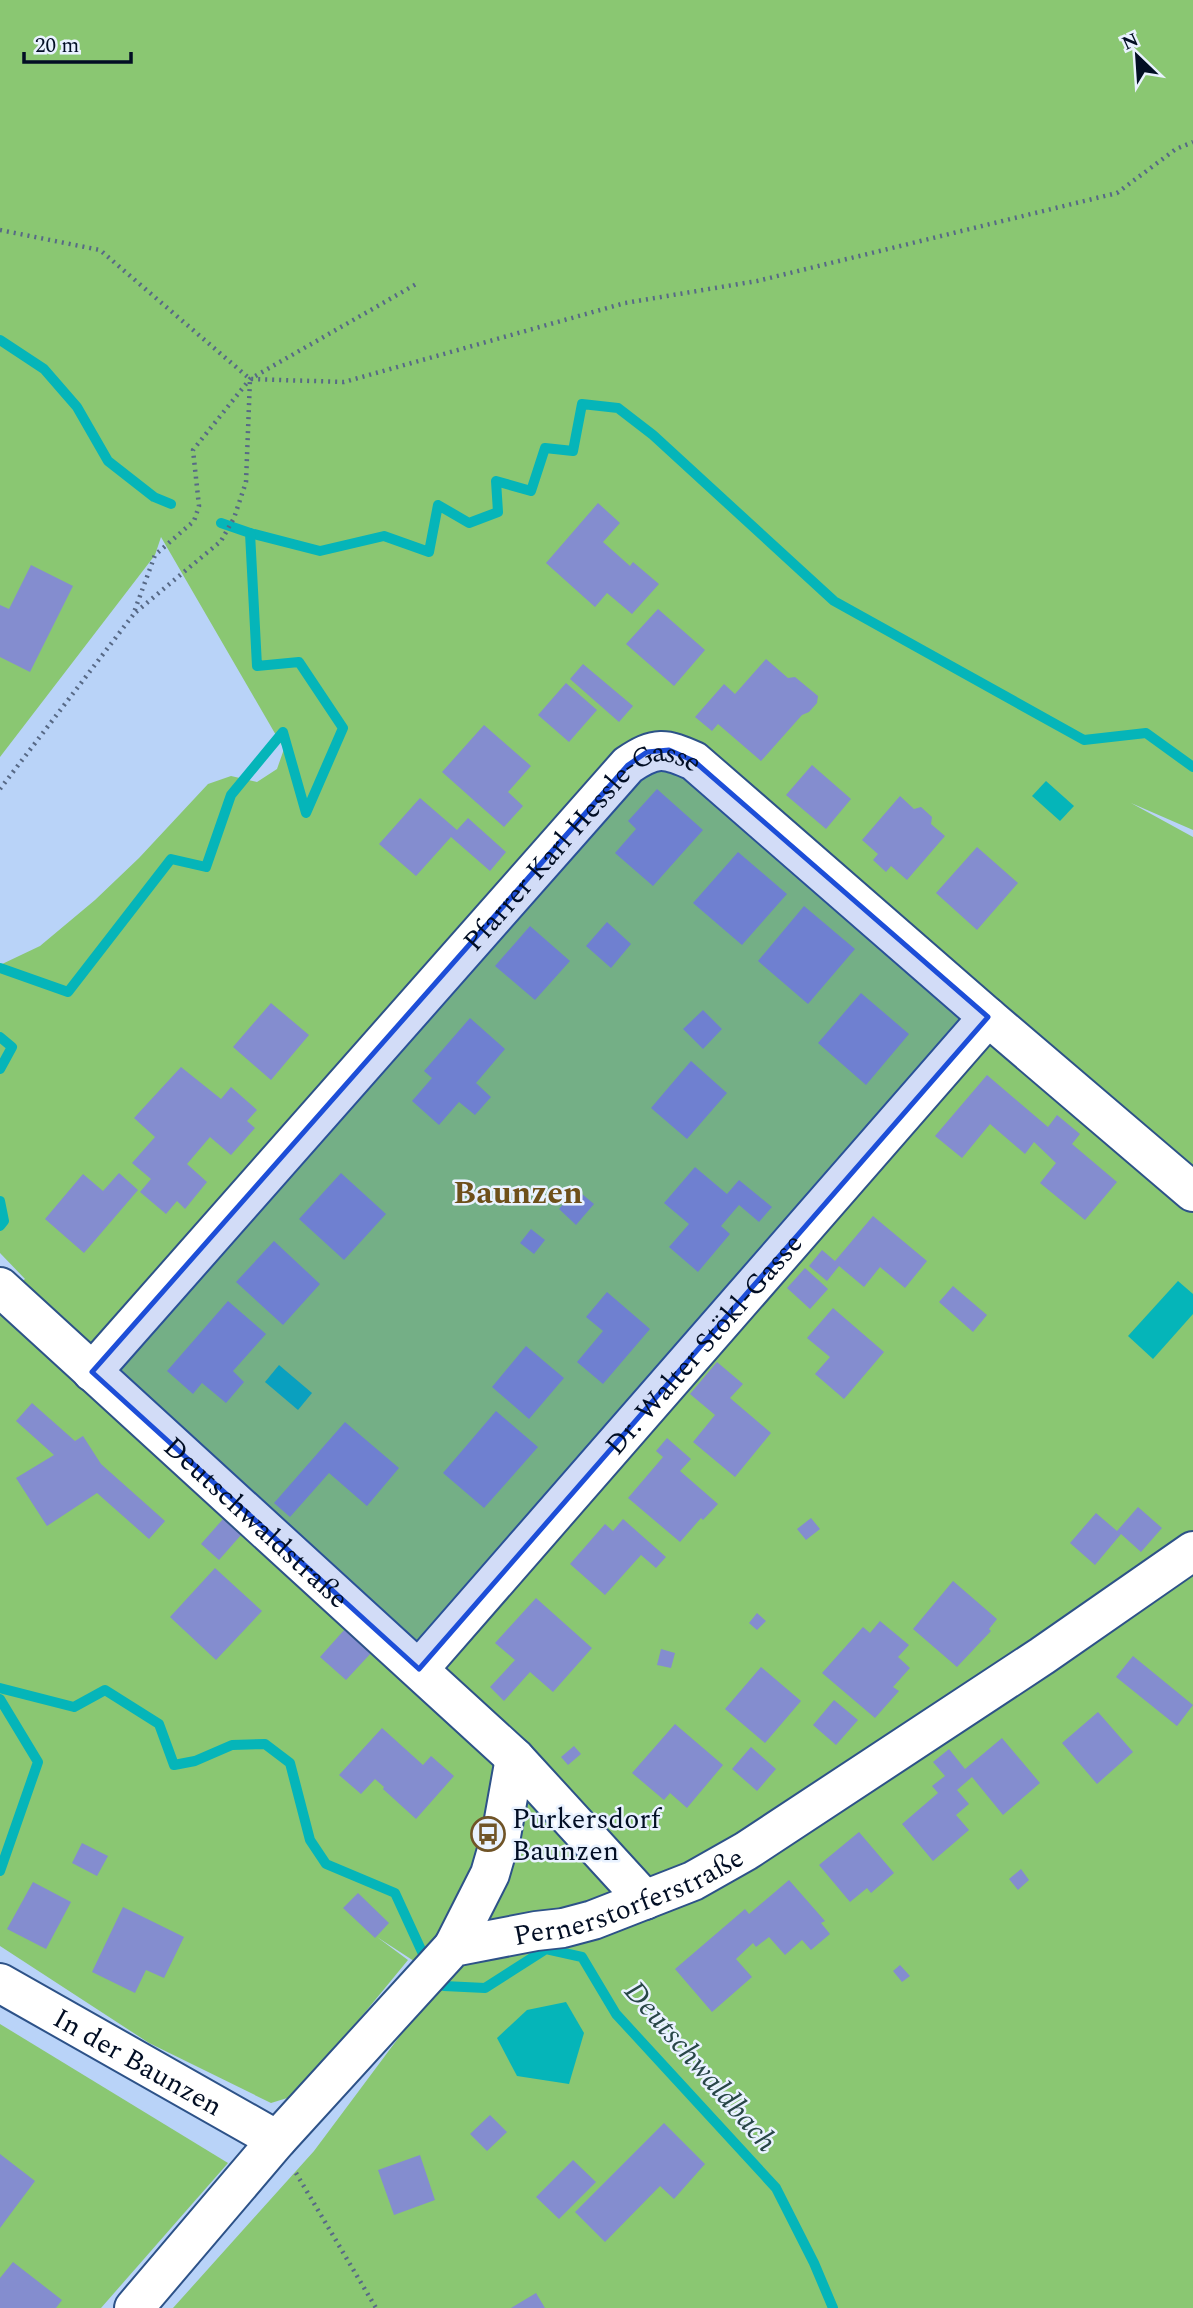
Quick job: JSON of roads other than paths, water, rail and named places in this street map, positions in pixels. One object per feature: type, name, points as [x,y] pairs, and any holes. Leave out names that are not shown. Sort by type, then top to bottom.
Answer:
[{"type":"street","name":"Pfarrer Karl Hessle-Gasse","points":[[92,1372],[628,765],[647,752],[669,750],[694,761],[730,790],[988,1017],[1193,1192]]},
{"type":"street","name":"Dr. Walter Stökl-Gasse","points":[[419,1669],[988,1017]]},
{"type":"street","name":"Deutschwaldstraße","points":[[0,1287],[515,1758],[645,1900]]},
{"type":"street","name":"Pernerstorferstraße","points":[[441,1960],[536,1931],[563,1928],[593,1920],[694,1881],[746,1851],[1042,1657],[1193,1551]]},
{"type":"street","points":[[134,2308],[277,2140],[441,1960],[490,1874],[503,1824],[515,1758]]},
{"type":"street","points":[[490,1874],[519,1920],[536,1931]]},
{"type":"street","name":"In der Baunzen","points":[[0,1983],[277,2140]]},
{"type":"waterway","name":"Deutschwaldbach","points":[[0,340],[44,369],[77,407],[108,461],[154,497],[171,504]]},
{"type":"waterway","points":[[250,533],[320,551],[384,536],[429,552],[438,505],[469,523],[498,512],[496,481],[531,491],[545,448],[573,451],[582,404],[618,408],[653,435],[834,601],[1084,740],[1146,733],[1193,767]]},
{"type":"waterway","name":"Deutschwaldbach","points":[[0,968],[68,992],[171,859],[206,867],[231,795],[283,732],[306,813],[343,728],[299,662],[257,666],[250,533],[221,523]]},
{"type":"waterway","name":"Deutschwaldbach","points":[[0,1037],[12,1047],[0,1069]]},
{"type":"waterway","name":"Deutschwaldbach","points":[[0,1201],[4,1221],[0,1226]]},
{"type":"waterway","name":"Deutschwaldbach","points":[[0,1688],[74,1707],[105,1690],[159,1724],[174,1765],[195,1761],[232,1745],[265,1744],[290,1763],[310,1840],[326,1864],[395,1893],[423,1954],[444,1986],[485,1988],[546,1949],[582,1957],[616,2014],[776,2188],[814,2263],[833,2308]]},
{"type":"waterway","points":[[0,1699],[38,1762],[0,1871]]},
{"type":"place","name":"Purkersdorf Baunzen","points":[[488,1834]]},
{"type":"district","name":"Baunzen","points":[[518,1192]]}]
